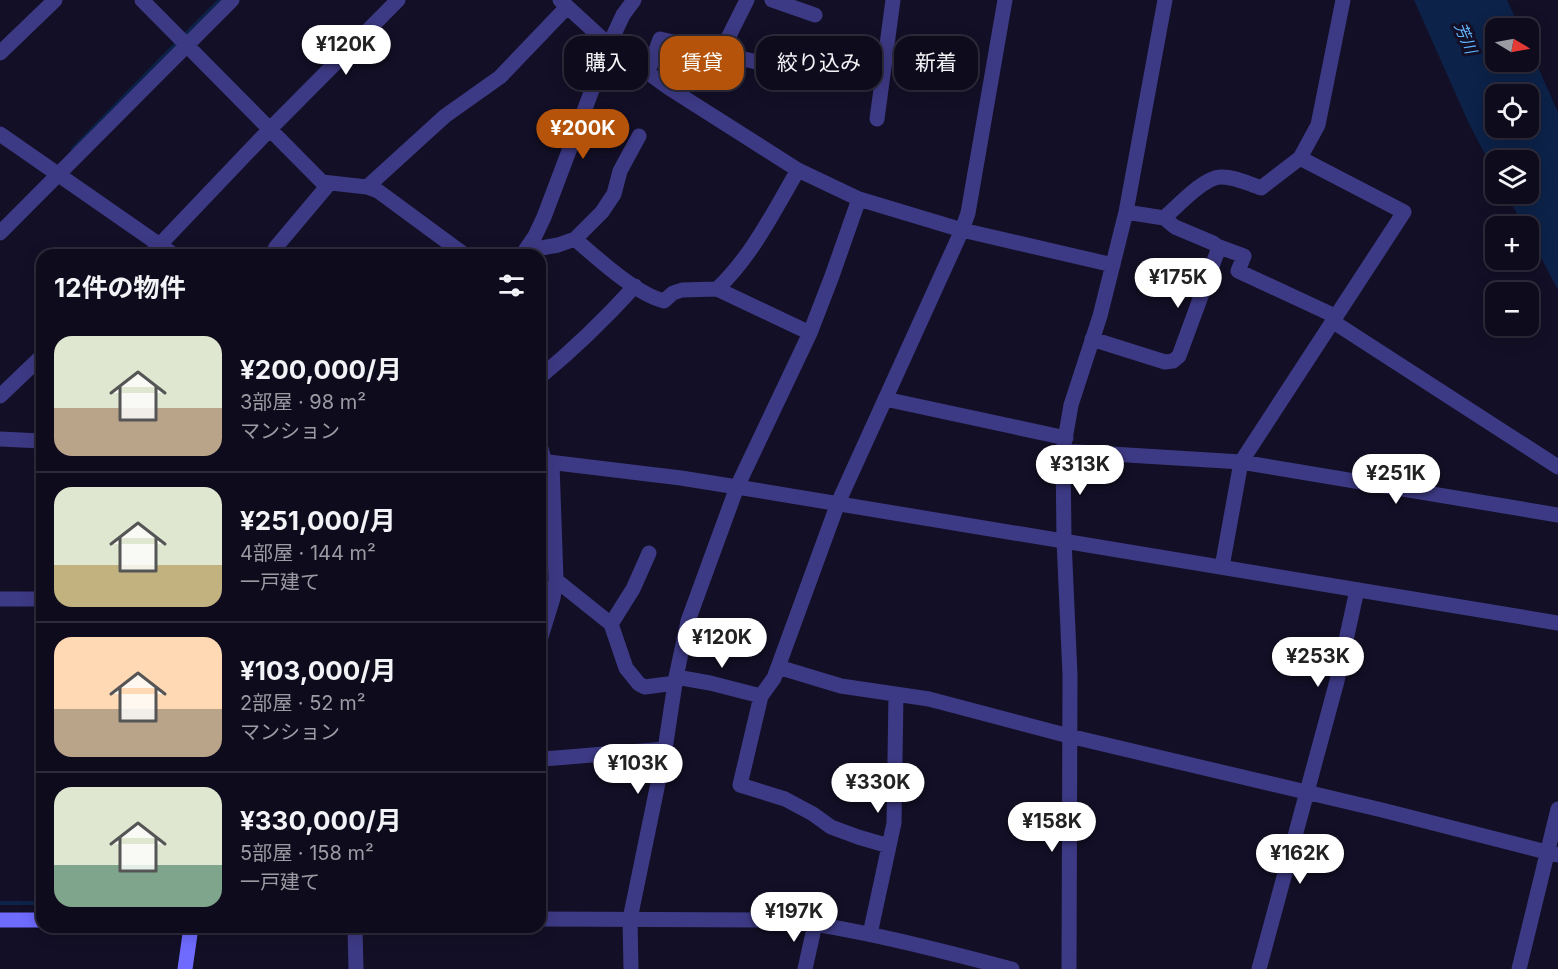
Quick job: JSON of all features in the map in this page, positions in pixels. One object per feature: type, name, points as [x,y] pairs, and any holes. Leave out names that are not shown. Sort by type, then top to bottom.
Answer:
[{"type":"main road","points":[[0,920],[36,920]]},
{"type":"main road","points":[[185,969],[190,933]]},
{"type":"street","points":[[0,53],[54,0]]},
{"type":"street","points":[[142,0],[322,182],[367,187],[378,191],[457,249]]},
{"type":"street","points":[[0,233],[232,0]]},
{"type":"street","points":[[156,249],[270,129],[398,0]]},
{"type":"street","points":[[613,36],[623,15],[634,0]]},
{"type":"street","points":[[729,36],[747,0]]},
{"type":"street","points":[[772,0],[815,15]]},
{"type":"street","points":[[877,119],[893,0]]},
{"type":"street","points":[[889,846],[831,827],[800,806],[785,799],[740,785],[761,696],[774,678],[838,503],[968,213],[1005,0]]},
{"type":"street","points":[[1069,969],[1070,675],[1064,540],[1065,445],[1071,405],[1092,339],[1126,212],[1165,0]]},
{"type":"street","points":[[1164,218],[1202,184],[1219,177],[1261,188],[1300,158],[1318,125],[1343,0]]},
{"type":"street","points":[[367,187],[445,116],[500,77],[563,3],[599,36]]},
{"type":"street","points":[[660,39],[648,72],[669,88],[798,170],[859,199],[962,230],[1113,265]]},
{"type":"street","points":[[527,249],[544,217],[592,90]]},
{"type":"street","points":[[0,134],[154,249]]},
{"type":"street","points":[[539,249],[575,239],[602,212],[614,194],[620,171],[639,136]]},
{"type":"street","points":[[1222,567],[1241,462],[1404,212],[1300,158]]},
{"type":"street","points":[[717,289],[732,275],[765,227],[798,170]]},
{"type":"street","points":[[275,249],[329,184]]},
{"type":"street","points":[[631,969],[630,919],[665,749],[688,621],[737,487],[810,333],[859,199]]},
{"type":"street","points":[[1126,212],[1164,218],[1175,227],[1244,256],[1238,271],[1334,318],[1558,467]]},
{"type":"street","points":[[575,239],[610,269],[654,298],[664,301],[672,293],[682,290],[717,289],[810,333]]},
{"type":"street","points":[[1092,339],[1165,362],[1179,356],[1218,246]]},
{"type":"street","points":[[546,372],[605,319],[635,286]]},
{"type":"street","points":[[0,396],[36,362]]},
{"type":"street","points":[[885,399],[1065,445],[1241,462],[1558,515]]},
{"type":"street","points":[[0,439],[36,441]]},
{"type":"street","points":[[546,621],[556,580],[546,462],[681,478],[1558,623]]},
{"type":"street","points":[[611,624],[633,589],[649,553]]},
{"type":"street","points":[[556,580],[611,624],[626,668],[639,684],[645,687],[676,680],[710,683],[761,696]]},
{"type":"street","points":[[1259,969],[1337,681],[1357,590]]},
{"type":"street","points":[[0,599],[36,599]]},
{"type":"street","points":[[777,667],[842,686],[929,699],[1069,736],[1307,792],[1553,854]]},
{"type":"street","points":[[870,934],[894,824],[896,694]]},
{"type":"street","points":[[546,759],[665,749]]},
{"type":"street","points":[[1519,969],[1553,854],[1558,809]]},
{"type":"street","points":[[546,919],[787,920],[870,934],[1012,969]]},
{"type":"street","points":[[805,969],[815,924]]},
{"type":"street","points":[[355,933],[356,969]]},
{"type":"water","name":"芳川","points":[[1414,0],[1507,0],[1515,18],[1485,18],[1485,72],[1539,72],[1539,69],[1558,112],[1558,290],[1539,254],[1539,216],[1518,216],[1512,204],[1539,204],[1539,150],[1485,150],[1485,154],[1470,126]]},
{"type":"waterway","points":[[184,36],[220,0]]},
{"type":"waterway","points":[[73,149],[179,41]]},
{"type":"waterway","points":[[0,903],[36,903]]}]
